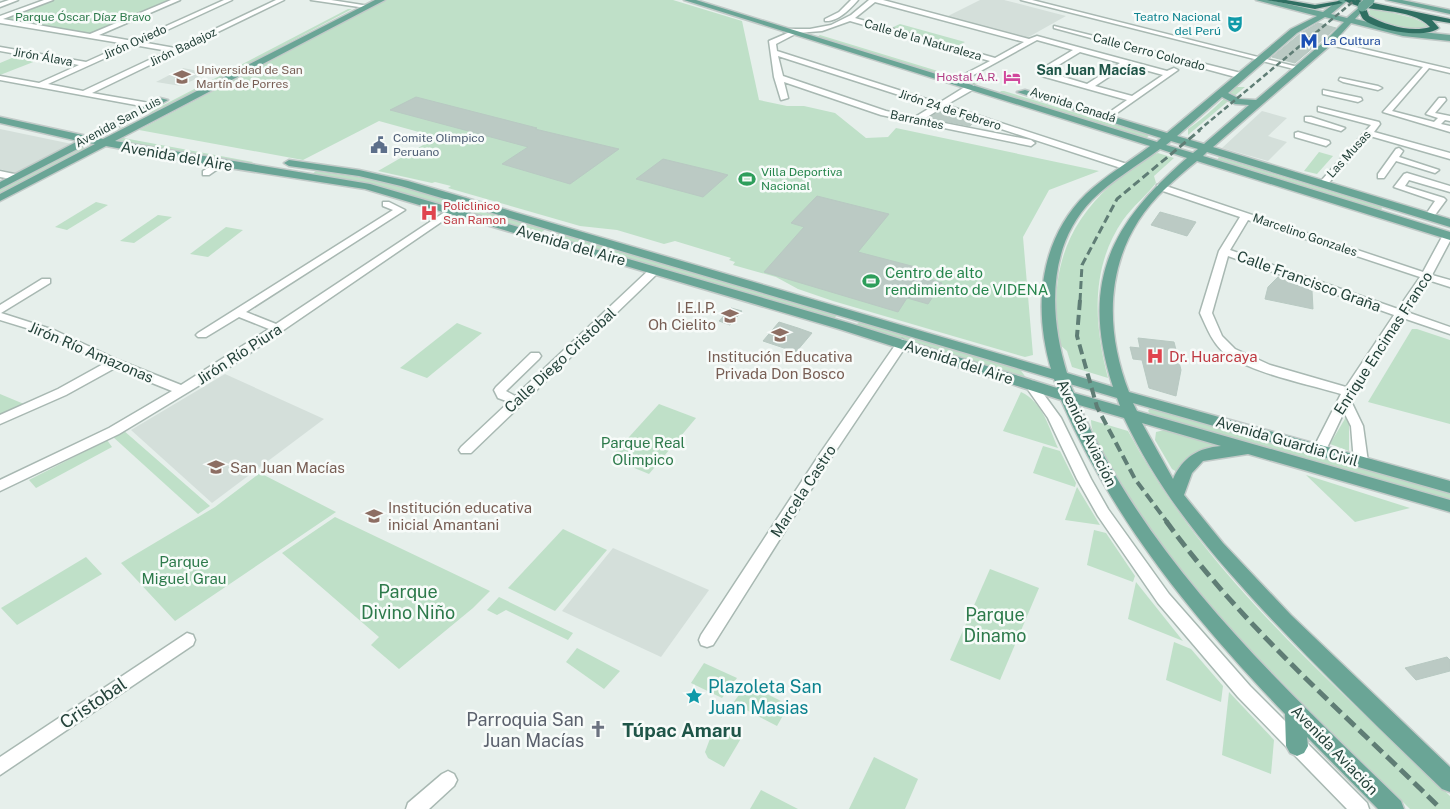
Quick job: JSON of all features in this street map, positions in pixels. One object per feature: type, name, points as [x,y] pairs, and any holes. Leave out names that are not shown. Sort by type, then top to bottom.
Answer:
[{"type":"highway","points":[[1369,0],[1450,17]]},
{"type":"highway","points":[[1266,1],[1315,7],[1343,2],[1402,11],[1450,22]]},
{"type":"highway","points":[[1362,8],[1363,14],[1368,19],[1386,26],[1418,31],[1435,28],[1429,21],[1402,11]]},
{"type":"main road","name":"Avenida San Luis","points":[[0,198],[152,106],[352,5],[381,0]]},
{"type":"main road","name":"Avenida Canadá","points":[[688,0],[801,32],[1158,146],[1397,213],[1430,217],[1450,223]]},
{"type":"main road","name":"Avenida Canadá","points":[[720,0],[743,7],[801,32],[821,30],[837,36]]},
{"type":"main road","points":[[1369,0],[1329,42],[1160,187],[1128,226],[1119,243],[1109,276],[1106,305],[1108,335],[1131,414],[1176,496],[1221,553],[1284,620],[1447,776]]},
{"type":"main road","points":[[1390,0],[1450,12]]},
{"type":"main road","points":[[1266,1],[1349,21],[1404,32],[1450,38]]},
{"type":"main road","name":"Avenida Aviación","points":[[1343,2],[1304,24],[1158,146],[1112,177],[1085,199],[1058,240],[1048,293],[1049,326],[1055,364],[1066,396],[1105,475],[1130,517],[1170,572],[1242,654],[1393,809]]},
{"type":"main road","name":"Avenida San Luis","points":[[117,136],[364,3]]},
{"type":"main road","points":[[729,12],[741,11],[743,7]]},
{"type":"main road","points":[[964,74],[984,81],[985,86],[973,88]]},
{"type":"main road","name":"Avenida Canadá","points":[[1001,96],[995,92],[996,90],[1010,89],[1323,184],[1449,235]]},
{"type":"main road","points":[[1221,94],[1238,102],[1257,103]]},
{"type":"main road","name":"Avenida del Aire","points":[[0,112],[102,138],[219,164],[352,183],[655,270],[1059,376],[1124,395]]},
{"type":"main road","name":"Avenida del Aire","points":[[0,120],[87,140],[117,136],[233,156],[384,178],[559,228],[848,320],[902,343],[1066,396],[1131,414]]},
{"type":"main road","name":"Avenida San Luis","points":[[0,186],[87,140]]},
{"type":"main road","points":[[284,173],[296,164]]},
{"type":"main road","points":[[546,238],[559,228]]},
{"type":"main road","name":"Avenida Guardia Civil","points":[[1124,395],[1450,487]]},
{"type":"main road","name":"Avenida Guardia Civil","points":[[1131,414],[1450,506]]},
{"type":"main road","points":[[1176,496],[1184,470],[1198,456],[1219,451],[1257,450]]},
{"type":"main road","points":[[1295,710],[1298,746]]},
{"type":"street","points":[[0,5],[15,0]]},
{"type":"street","points":[[0,19],[50,0]]},
{"type":"street","points":[[91,36],[177,0]]},
{"type":"street","name":"Jirón Oviedo","points":[[40,85],[229,0]]},
{"type":"street","name":"Jirón Badajoz","points":[[85,93],[281,0]]},
{"type":"street","points":[[314,0],[352,5]]},
{"type":"street","points":[[784,98],[773,49],[801,32],[841,13],[855,0]]},
{"type":"street","points":[[821,30],[850,19],[874,0],[1034,40],[1080,49],[1169,74]]},
{"type":"street","points":[[1024,0],[1298,68]]},
{"type":"street","points":[[964,74],[996,60],[1080,14]]},
{"type":"street","points":[[0,19],[176,50]]},
{"type":"street","name":"Calle de la Naturaleza","points":[[850,19],[996,60]]},
{"type":"street","name":"Calle Cerro Colorado","points":[[1056,27],[1242,76]]},
{"type":"street","points":[[1329,42],[1450,71]]},
{"type":"street","name":"Jirón Álava","points":[[0,49],[86,64]]},
{"type":"street","name":"Jirón 24 de Febrero","points":[[773,49],[938,106],[1127,167]]},
{"type":"street","points":[[1080,49],[1040,73],[1134,99]]},
{"type":"street","points":[[1089,86],[1126,62]]},
{"type":"street","points":[[1108,118],[1186,62]]},
{"type":"street","points":[[1428,66],[1387,112],[1450,129]]},
{"type":"street","name":"Barrantes","points":[[778,77],[884,113],[1090,155]]},
{"type":"street","points":[[0,78],[152,106]]},
{"type":"street","points":[[1343,80],[1378,88]]},
{"type":"street","points":[[916,120],[973,88]]},
{"type":"street","points":[[1326,92],[1358,100]]},
{"type":"street","points":[[1442,100],[1430,114],[1446,118]]},
{"type":"street","name":"Las Musas","points":[[1321,109],[1376,124],[1323,184]]},
{"type":"street","points":[[1436,125],[1446,118]]},
{"type":"street","points":[[1308,119],[1342,128]]},
{"type":"street","points":[[1368,133],[1448,155],[1426,182]]},
{"type":"street","points":[[1298,135],[1326,143]]},
{"type":"street","points":[[1380,176],[1406,143]]},
{"type":"street","points":[[1394,158],[1435,170]]},
{"type":"street","points":[[206,172],[219,164]]},
{"type":"street","points":[[0,174],[16,177]]},
{"type":"street","points":[[1430,217],[1441,200],[1399,187],[1407,176],[1450,189]]},
{"type":"street","name":"Marcelino Gonzales","points":[[1160,187],[1450,284]]},
{"type":"street","points":[[202,335],[400,210],[390,205],[408,198]]},
{"type":"street","name":"Jirón Río Piura","points":[[0,486],[114,431],[224,365],[466,201]]},
{"type":"street","points":[[1246,216],[1224,251],[1206,313],[1217,338],[1231,352],[1266,368],[1347,396],[1357,426],[1361,462]]},
{"type":"street","name":"Enrique Encimas Franco","points":[[1319,451],[1347,396],[1402,314],[1449,235]]},
{"type":"street","name":"Calle Francisco Graña","points":[[1224,251],[1450,331]]},
{"type":"street","name":"Calle Diego Cristobal","points":[[466,450],[655,270]]},
{"type":"street","points":[[0,310],[46,281]]},
{"type":"street","points":[[239,313],[278,329]]},
{"type":"street","name":"Jirón Río Amazonas","points":[[0,316],[50,332],[114,363],[181,390]]},
{"type":"street","name":"Marcela Castro","points":[[707,640],[826,455],[902,343]]},
{"type":"street","points":[[517,401],[502,395],[500,390],[535,356]]},
{"type":"street","points":[[0,420],[62,392],[114,363]]},
{"type":"street","name":"Avenida Aviación","points":[[1030,384],[1052,411],[1096,501],[1144,572],[1174,611],[1239,686],[1360,809]]},
{"type":"street","name":"Cristobal","points":[[0,767],[187,640]]},
{"type":"street","points":[[415,809],[448,780]]},
{"type":"shaded area","points":[[980,0],[1004,0],[1066,16],[1025,39],[946,17]]},
{"type":"shaded area","name":"Universidad de San Martín de Porres","points":[[183,68],[208,73],[181,86],[156,82]]},
{"type":"shaded area","points":[[1262,111],[1287,118],[1268,136],[1287,142],[1268,161],[1222,148]]},
{"type":"shaded area","points":[[0,129],[72,144],[15,173],[0,169]]},
{"type":"shaded area","name":"San Juan Macías","points":[[225,374],[324,419],[212,503],[131,430]]},
{"type":"shaded area","points":[[613,548],[709,590],[661,657],[562,611]]},
{"type":"green space","name":"Parque Óscar Díaz Bravo","points":[[52,0],[172,0],[88,36],[0,19]]},
{"type":"green space","name":"Villa Deportiva Nacional","points":[[386,0],[673,0],[742,21],[759,100],[787,106],[804,106],[835,113],[866,138],[888,137],[896,128],[1099,171],[1049,190],[1023,237],[1033,355],[1025,357],[833,301],[798,289],[776,277],[733,265],[735,262],[729,260],[731,258],[675,241],[664,244],[617,230],[580,226],[448,188],[451,186],[378,171],[437,137],[379,121],[303,160],[139,130]]},
{"type":"green space","points":[[1372,8],[1413,18],[1430,26],[1409,29],[1383,23],[1371,17],[1369,11]]},
{"type":"green space","points":[[348,9],[352,9],[122,131],[116,130],[146,117],[152,111]]},
{"type":"green space","points":[[900,24],[965,42],[955,47],[891,28]]},
{"type":"green space","points":[[820,35],[978,84],[973,85],[817,37]]},
{"type":"green space","points":[[19,55],[41,59],[0,75],[0,63]]},
{"type":"green space","points":[[1236,87],[1245,87],[1188,135],[1188,129]]},
{"type":"green space","points":[[1001,91],[1149,135],[1146,139],[999,93]]},
{"type":"green space","points":[[118,137],[253,162],[248,166],[108,143]]},
{"type":"green space","points":[[80,147],[86,149],[0,195],[0,190]]},
{"type":"green space","points":[[1319,152],[1333,156],[1317,174],[1304,171]]},
{"type":"green space","points":[[1158,153],[1174,158],[1154,176],[1156,183],[1123,220],[1112,238],[1100,277],[1098,317],[1103,358],[1108,378],[1072,367],[1067,351],[1059,344],[1056,298],[1058,277],[1070,238],[1094,202],[1111,185],[1127,171]]},
{"type":"green space","points":[[1219,157],[1382,207],[1381,212],[1217,160]]},
{"type":"green space","points":[[316,171],[371,179],[456,201],[448,207],[362,182],[312,174]]},
{"type":"green space","points":[[96,202],[108,205],[67,230],[55,227]]},
{"type":"green space","points":[[472,206],[546,229],[540,233],[465,211]]},
{"type":"green space","points":[[158,215],[172,217],[134,243],[120,241]]},
{"type":"green space","points":[[226,227],[243,230],[208,257],[190,254]]},
{"type":"green space","points":[[561,232],[837,315],[833,320],[556,237]]},
{"type":"green space","points":[[862,321],[1019,368],[1027,379],[855,325]]},
{"type":"green space","points":[[457,323],[482,333],[427,378],[400,368]]},
{"type":"green space","points":[[1412,329],[1450,340],[1450,424],[1368,402]]},
{"type":"green space","points":[[1021,392],[1029,396],[1040,409],[1058,448],[1003,431]]},
{"type":"green space","points":[[0,394],[24,404],[0,415]]},
{"type":"green space","name":"Parque Real Olimpico","points":[[659,404],[696,418],[649,474],[610,458]]},
{"type":"green space","points":[[1150,408],[1450,492],[1450,502],[1152,416],[1148,411]]},
{"type":"green space","points":[[1346,417],[1349,418],[1349,451],[1330,444]]},
{"type":"green space","points":[[1091,420],[1128,431],[1159,484],[1195,534],[1233,581],[1317,669],[1450,796],[1450,809],[1410,809],[1251,650],[1177,564],[1144,519],[1093,433]]},
{"type":"green space","points":[[123,430],[210,506],[198,514],[112,436]]},
{"type":"green space","points":[[1164,430],[1208,441],[1215,445],[1177,472],[1172,469],[1155,440],[1156,432]]},
{"type":"green space","points":[[107,440],[112,447],[36,488],[29,480]]},
{"type":"green space","points":[[1043,446],[1060,451],[1076,483],[1075,487],[1033,473]]},
{"type":"green space","name":"Parque Miguel Grau","points":[[260,473],[336,512],[175,621],[121,563],[215,507]]},
{"type":"green space","points":[[1306,475],[1410,508],[1355,522]]},
{"type":"green space","points":[[1077,487],[1100,525],[1065,520]]},
{"type":"green space","name":"Parque Divino Niño","points":[[335,517],[490,591],[473,608],[399,669],[371,645],[379,637],[282,553]]},
{"type":"green space","points":[[563,529],[607,550],[555,611],[508,588]]},
{"type":"green space","points":[[1094,530],[1106,533],[1135,576],[1133,582],[1087,565]]},
{"type":"green space","points":[[86,557],[102,574],[17,625],[1,608]]},
{"type":"green space","name":"Parque Dinamo","points":[[990,569],[1039,588],[1000,680],[950,660]]},
{"type":"green space","points":[[1136,582],[1183,641],[1128,619]]},
{"type":"green space","points":[[499,597],[573,633],[568,640],[506,610],[497,615],[487,610]]},
{"type":"green space","points":[[1174,642],[1191,649],[1223,686],[1221,702],[1166,680]]},
{"type":"green space","points":[[577,648],[620,671],[604,689],[566,662]]},
{"type":"green space","points":[[704,663],[737,678],[722,698],[691,683]]},
{"type":"green space","points":[[747,684],[789,705],[777,726],[733,703]]},
{"type":"green space","points":[[1229,692],[1274,740],[1271,774],[1222,755]]},
{"type":"green space","points":[[721,727],[727,727],[743,735],[724,767],[708,758],[705,752],[711,736]]},
{"type":"green space","points":[[874,757],[918,779],[905,809],[849,809]]},
{"type":"green space","points":[[761,790],[798,809],[750,809]]},
{"type":"building","points":[[1318,23],[1336,28],[1295,63],[1272,57],[1301,33]]},
{"type":"building","points":[[416,97],[619,149],[570,184],[502,164],[528,147],[390,110]]},
{"type":"building","points":[[940,111],[974,122],[970,126],[929,118]]},
{"type":"building","points":[[663,159],[728,175],[703,197],[636,179]]},
{"type":"building","points":[[817,196],[889,214],[858,252],[927,270],[922,277],[942,283],[928,304],[907,298],[898,312],[764,272],[804,227],[791,223]]},
{"type":"building","points":[[1160,212],[1196,222],[1187,236],[1151,225]]},
{"type":"building","points":[[1278,277],[1312,291],[1313,309],[1265,299],[1268,287]]},
{"type":"building","name":"I.E.I.P. Oh Cielito","points":[[731,308],[742,311],[730,325],[719,321]]},
{"type":"building","points":[[779,322],[812,333],[796,352],[763,341]]},
{"type":"building","points":[[1138,338],[1174,342],[1181,370],[1176,396],[1149,388],[1142,360],[1133,359],[1130,347],[1140,348]]},
{"type":"building","points":[[1447,657],[1450,660],[1450,671],[1416,680],[1405,668]]},
{"type":"railway","points":[[1198,131],[1355,0]]},
{"type":"railway","points":[[1080,301],[1082,265],[1117,199],[1200,130]]},
{"type":"railway","points":[[1080,300],[1077,336],[1097,407],[1135,479],[1167,522]]},
{"type":"railway","points":[[1166,521],[1196,560],[1263,635],[1441,809]]},
{"type":"place","name":"Teatro Nacional del Perú","points":[[1235,24]]},
{"type":"place","name":"La Cultura","points":[[1309,41]]},
{"type":"place","name":"Universidad de San Martín de Porres","points":[[182,77]]},
{"type":"place","name":"Hostal A.R.","points":[[1012,77]]},
{"type":"place","name":"Comite Olimpico Peruano","points":[[379,145]]},
{"type":"place","name":"Villa Deportiva Nacional","points":[[747,179]]},
{"type":"place","name":"Policlinico San Ramon","points":[[429,213]]},
{"type":"place","name":"Centro de alto rendimiento de VIDENA","points":[[871,281]]},
{"type":"place","name":"I.E.I.P. Oh Cielito","points":[[730,316]]},
{"type":"place","name":"Institución Educativa Privada Don Bosco","points":[[780,335]]},
{"type":"place","name":"Dr. Huarcaya","points":[[1155,356]]},
{"type":"place","name":"San Juan Macías","points":[[216,467]]},
{"type":"place","name":"Institución educativa inicial Amantani","points":[[374,516]]},
{"type":"place","name":"Plazoleta San Juan Masias","points":[[694,696]]},
{"type":"place","name":"Parroquia San Juan Macías","points":[[598,729]]},
{"type":"district","name":"San Juan Macías","points":[[1091,70]]},
{"type":"district","name":"Túpac Amaru","points":[[682,730]]}]
